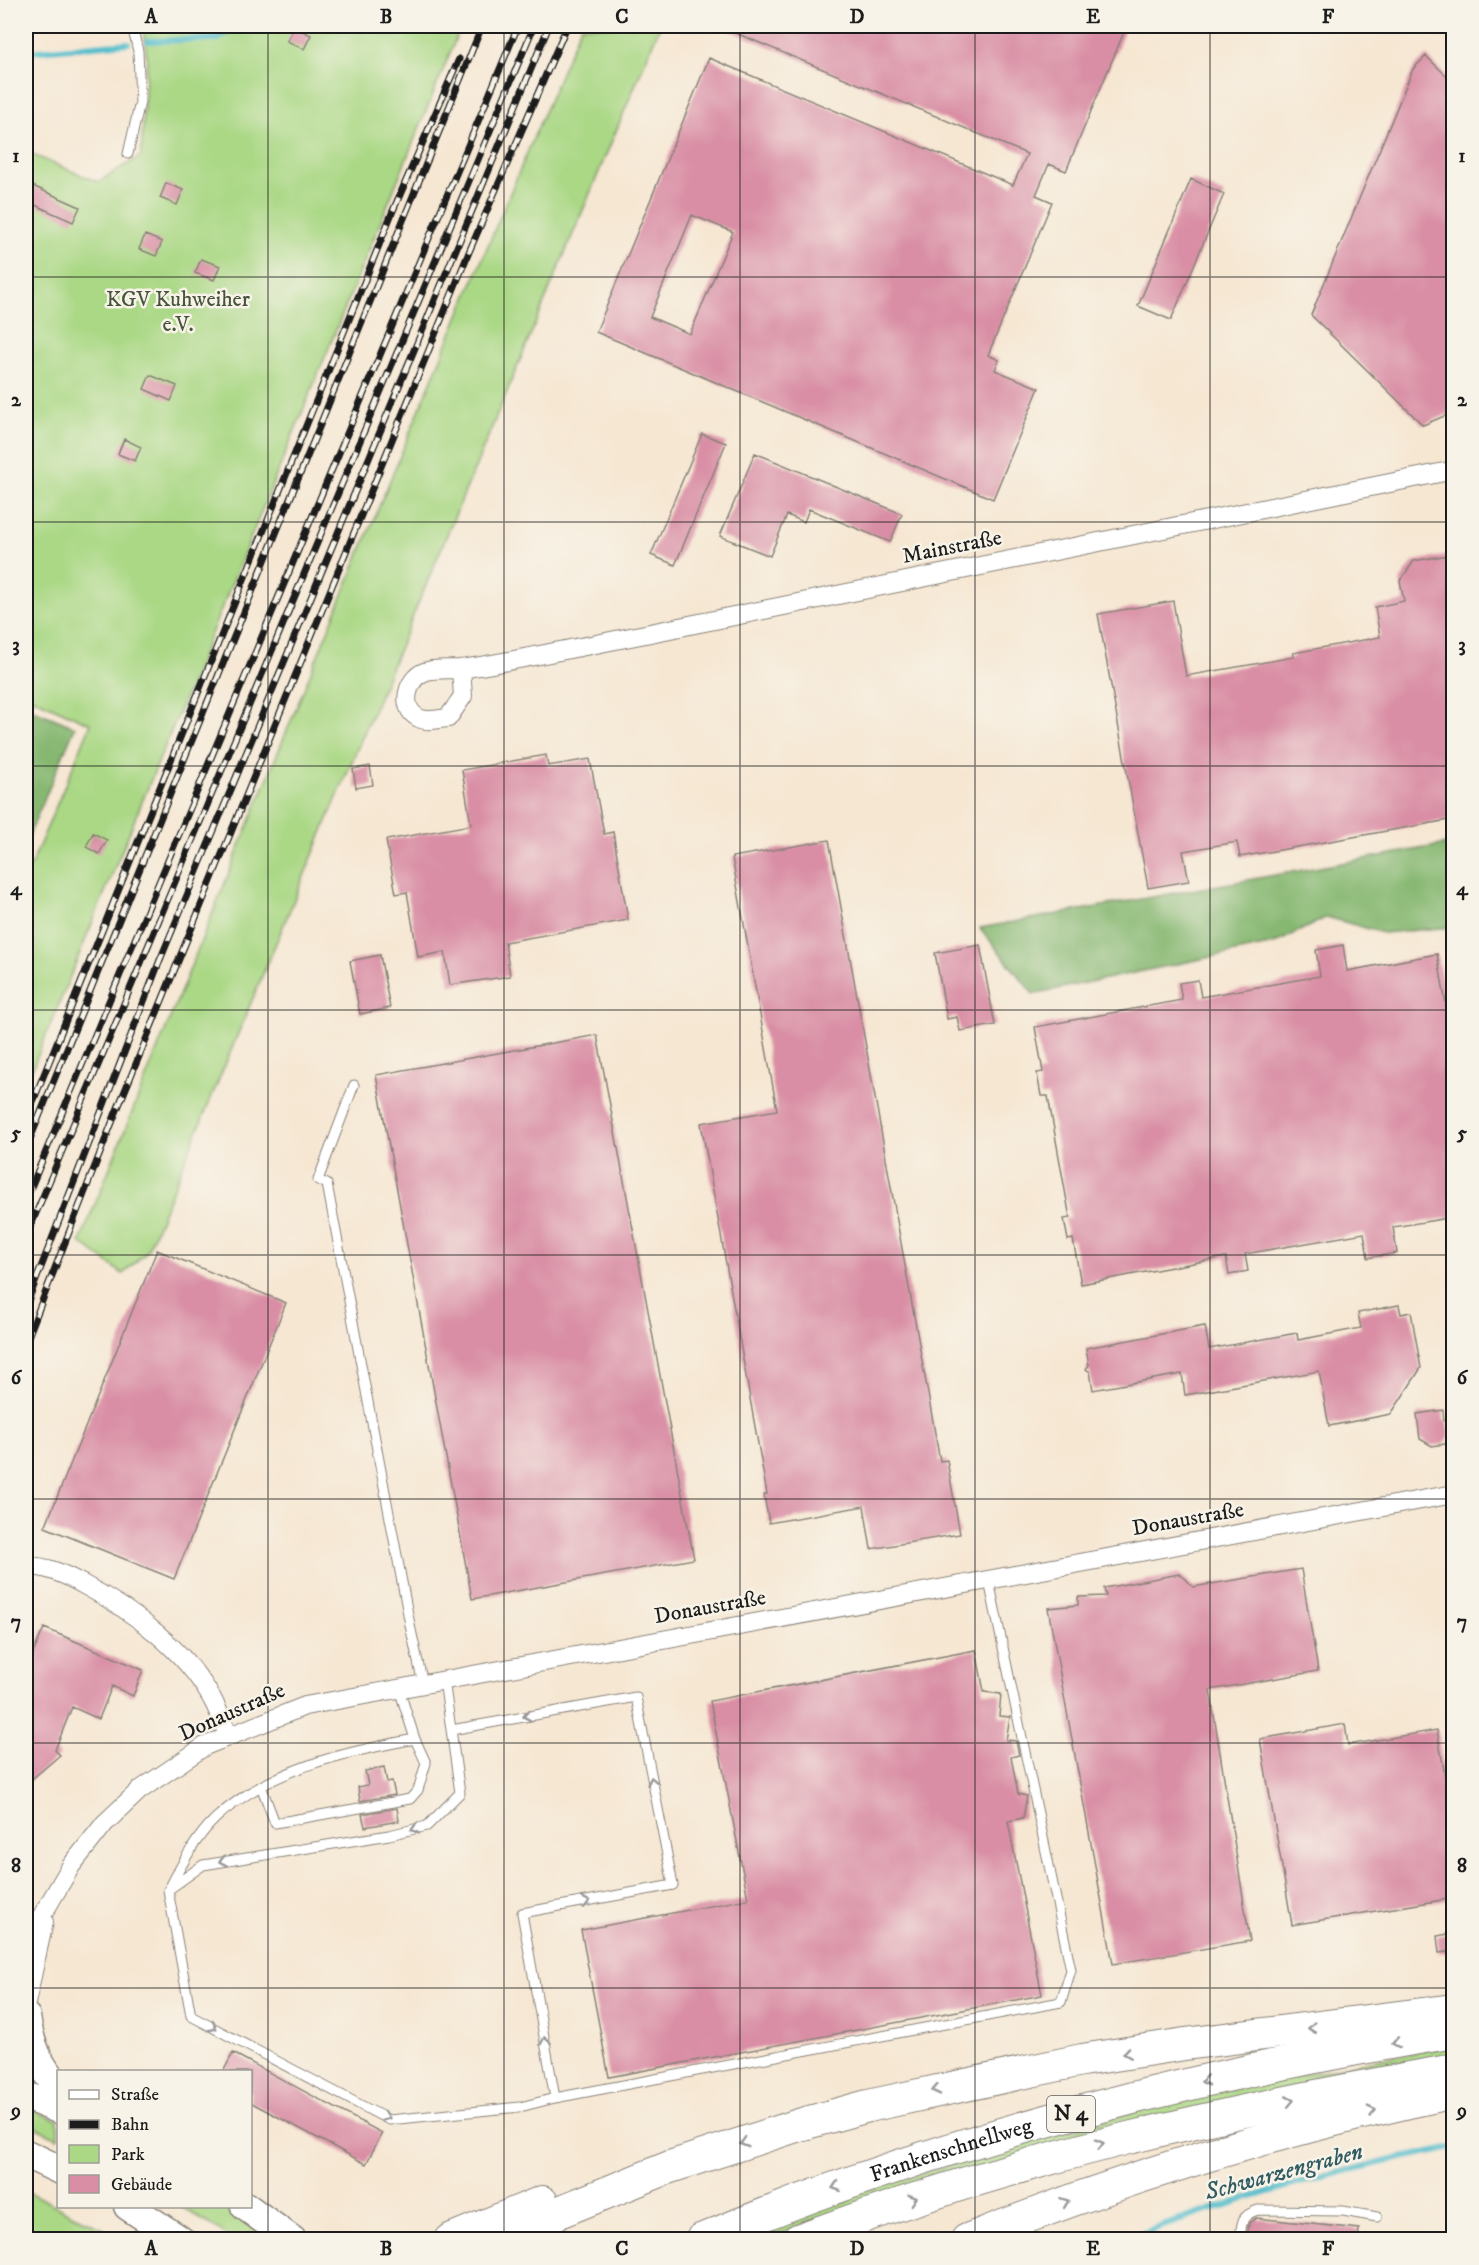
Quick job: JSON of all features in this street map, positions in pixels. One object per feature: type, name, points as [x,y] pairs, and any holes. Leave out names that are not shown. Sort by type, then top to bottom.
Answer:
[{"type":"highway","points":[[511,2240],[559,2212],[651,2175],[789,2128],[868,2106],[1042,2067],[1185,2044],[1454,2010]]},
{"type":"highway","name":"Frankenschnellweg","points":[[701,2240],[789,2204],[898,2166],[1068,2115],[1224,2077],[1454,2032]]},
{"type":"highway","name":"Frankenschnellweg","points":[[798,2240],[968,2180],[1083,2148],[1235,2112],[1454,2070]]},
{"type":"highway","points":[[967,2240],[1103,2188],[1237,2146],[1454,2092]]},
{"type":"highway","points":[[450,2240],[550,2199],[651,2175]]},
{"type":"main road","points":[[26,2017],[32,2047],[38,2060],[57,2087]]},
{"type":"main road","points":[[26,2096],[57,2109]]},
{"type":"main road","points":[[26,2154],[57,2169]]},
{"type":"main road","points":[[131,2208],[180,2240]]},
{"type":"main road","points":[[248,2208],[292,2240]]},
{"type":"street","name":"Mainstraße","points":[[460,669],[603,643],[1454,470]]},
{"type":"street","name":"Donaustraße","points":[[26,1943],[71,1866],[105,1823],[140,1790],[190,1755],[228,1735],[305,1707],[1454,1494]]},
{"type":"street","points":[[26,1566],[39,1566],[63,1574],[112,1600],[161,1637],[206,1689],[228,1735]]},
{"type":"street","name":"Donaustraße","points":[[26,2002],[48,1906]]},
{"type":"lane","points":[[128,154],[140,102],[138,51],[132,26]]},
{"type":"lane","points":[[354,1084],[318,1180],[327,1184],[423,1684]]},
{"type":"lane","points":[[415,1738],[331,1756],[261,1786],[217,1817],[204,1831],[188,1853],[168,1890],[191,2016],[389,2120],[520,2107],[555,2098],[1061,2002],[1071,1970],[988,1581]]},
{"type":"lane","points":[[168,1890],[203,1865],[427,1826],[460,1793],[444,1680]]},
{"type":"lane","points":[[261,1786],[275,1823],[410,1799],[418,1790],[426,1763],[399,1689]]},
{"type":"lane","points":[[451,1730],[636,1697],[673,1885],[522,1913],[555,2098]]},
{"type":"lane","points":[[1240,2240],[1242,2220],[1247,2213],[1258,2210],[1343,2211],[1377,2217]]},
{"type":"green space","name":"KGV Kuhweiher e.V.","points":[[143,26],[461,26],[26,1084],[26,877],[91,724],[26,695],[26,152],[98,182],[141,156],[147,59]]},
{"type":"green space","points":[[581,26],[660,26],[147,1251],[123,1274],[80,1242],[327,632]]},
{"type":"green space","points":[[26,707],[75,727],[26,842]]},
{"type":"green space","points":[[1453,843],[1453,927],[1383,933],[1327,917],[1274,944],[1033,994],[980,928]]},
{"type":"green space","points":[[1453,2045],[1453,2059],[847,2209],[767,2239],[730,2240],[843,2196],[1175,2100]]},
{"type":"green space","points":[[26,2108],[57,2120],[57,2138],[26,2123]]},
{"type":"green space","points":[[26,2191],[123,2239],[26,2239]]},
{"type":"green space","points":[[184,2208],[225,2208],[273,2239],[232,2239]]},
{"type":"building","points":[[719,26],[1108,26],[1124,32],[1066,171],[1049,164],[1036,195],[1052,202],[988,355],[999,360],[995,370],[1039,388],[993,499],[596,332],[709,58],[1013,185],[1027,154]],"holes":[[[692,215],[733,232],[690,334],[650,317]]]},
{"type":"building","points":[[294,27],[311,35],[304,49],[287,41]]},
{"type":"building","points":[[1426,56],[1454,83],[1454,412],[1423,425],[1311,315],[1413,69]]},
{"type":"building","points":[[1191,179],[1224,194],[1171,320],[1138,306]]},
{"type":"building","points":[[26,183],[80,207],[73,222],[26,201]]},
{"type":"building","points":[[166,183],[183,190],[177,205],[160,198]]},
{"type":"building","points":[[145,235],[162,242],[156,256],[139,249]]},
{"type":"building","points":[[201,259],[220,266],[214,280],[195,273]]},
{"type":"building","points":[[150,375],[177,386],[171,401],[144,389]]},
{"type":"building","points":[[702,434],[726,443],[675,565],[651,555]]},
{"type":"building","points":[[124,439],[141,447],[135,461],[118,454]]},
{"type":"building","points":[[755,453],[902,514],[890,542],[809,509],[804,522],[787,515],[770,556],[720,536]]},
{"type":"building","points":[[1454,554],[1454,819],[1240,857],[1237,842],[1183,851],[1189,881],[1148,888],[1098,614],[1173,601],[1186,676],[1294,657],[1293,653],[1380,637],[1375,607],[1404,601],[1400,581],[1414,561]]},
{"type":"building","points":[[546,755],[548,766],[590,759],[604,834],[613,832],[628,920],[505,942],[510,976],[450,985],[445,952],[418,957],[407,892],[396,894],[386,840],[471,825],[462,770]]},
{"type":"building","points":[[370,766],[373,785],[356,788],[353,769]]},
{"type":"building","points":[[93,833],[107,840],[99,854],[86,847]]},
{"type":"building","points":[[829,840],[940,1461],[947,1460],[960,1534],[871,1549],[864,1506],[769,1523],[764,1495],[767,1494],[701,1123],[777,1110],[732,857]]},
{"type":"building","points":[[980,945],[995,1025],[960,1031],[957,1017],[947,1019],[935,953]]},
{"type":"building","points":[[1343,945],[1347,971],[1437,954],[1454,1048],[1454,1217],[1393,1227],[1397,1253],[1368,1258],[1364,1233],[1245,1254],[1248,1271],[1229,1275],[1226,1257],[1081,1284],[1073,1239],[1068,1240],[1064,1219],[1070,1218],[1048,1096],[1041,1096],[1037,1073],[1043,1072],[1035,1027],[1182,1000],[1179,983],[1198,980],[1201,997],[1320,976],[1316,950]]},
{"type":"building","points":[[380,955],[390,1008],[360,1014],[350,961]]},
{"type":"building","points":[[597,1035],[694,1559],[472,1599],[376,1075]]},
{"type":"building","points":[[157,1250],[286,1303],[174,1579],[45,1527]]},
{"type":"building","points":[[1399,1305],[1401,1314],[1411,1312],[1421,1368],[1391,1414],[1329,1426],[1319,1371],[1185,1395],[1182,1374],[1093,1390],[1090,1372],[1086,1369],[1089,1365],[1086,1348],[1205,1326],[1209,1349],[1297,1333],[1298,1340],[1361,1328],[1358,1313]]},
{"type":"building","points":[[1443,1410],[1444,1421],[1448,1421],[1450,1435],[1445,1444],[1432,1446],[1420,1439],[1417,1414]]},
{"type":"building","points":[[1301,1569],[1318,1671],[1210,1690],[1250,1941],[1113,1964],[1048,1608],[1078,1605],[1078,1597],[1106,1596],[1104,1588],[1179,1574],[1193,1587]]},
{"type":"building","points":[[44,1628],[143,1670],[133,1696],[112,1686],[99,1719],[72,1707],[55,1750],[60,1755],[26,1784],[26,1670]]},
{"type":"building","points":[[976,1650],[984,1692],[1001,1694],[999,1716],[1010,1717],[1006,1740],[1016,1741],[1019,1755],[1011,1757],[1018,1794],[1027,1796],[1023,1818],[1008,1821],[1042,1995],[609,2077],[581,1930],[748,1899],[710,1701]]},
{"type":"building","points":[[1345,1724],[1348,1745],[1437,1730],[1454,1829],[1454,1898],[1292,1925],[1260,1739]]},
{"type":"building","points":[[384,1767],[387,1782],[392,1781],[395,1795],[360,1801],[358,1787],[368,1785],[365,1771]]},
{"type":"building","points":[[397,1808],[399,1821],[365,1827],[362,1814]]},
{"type":"building","points":[[1454,1933],[1454,1951],[1439,1953],[1437,1936]]},
{"type":"building","points":[[233,2053],[382,2133],[366,2164],[252,2103],[252,2070],[224,2070]]},
{"type":"building","points":[[1256,2218],[1359,2229],[1358,2240],[1247,2240],[1249,2223]]},
{"type":"waterway","points":[[148,41],[218,39],[236,26]]},
{"type":"waterway","points":[[26,52],[128,43]]},
{"type":"waterway","name":"Schwarzengraben","points":[[1125,2240],[1206,2211],[1288,2186],[1454,2147]]},
{"type":"railway","points":[[26,1149],[482,26]]},
{"type":"railway","points":[[26,1199],[518,26]]},
{"type":"railway","points":[[26,1237],[534,26]]},
{"type":"railway","points":[[26,1306],[160,960],[549,26]]},
{"type":"railway","points":[[26,1342],[115,1115],[469,252],[567,26]]},
{"type":"railway","points":[[26,1119],[392,213],[459,59]]}]
